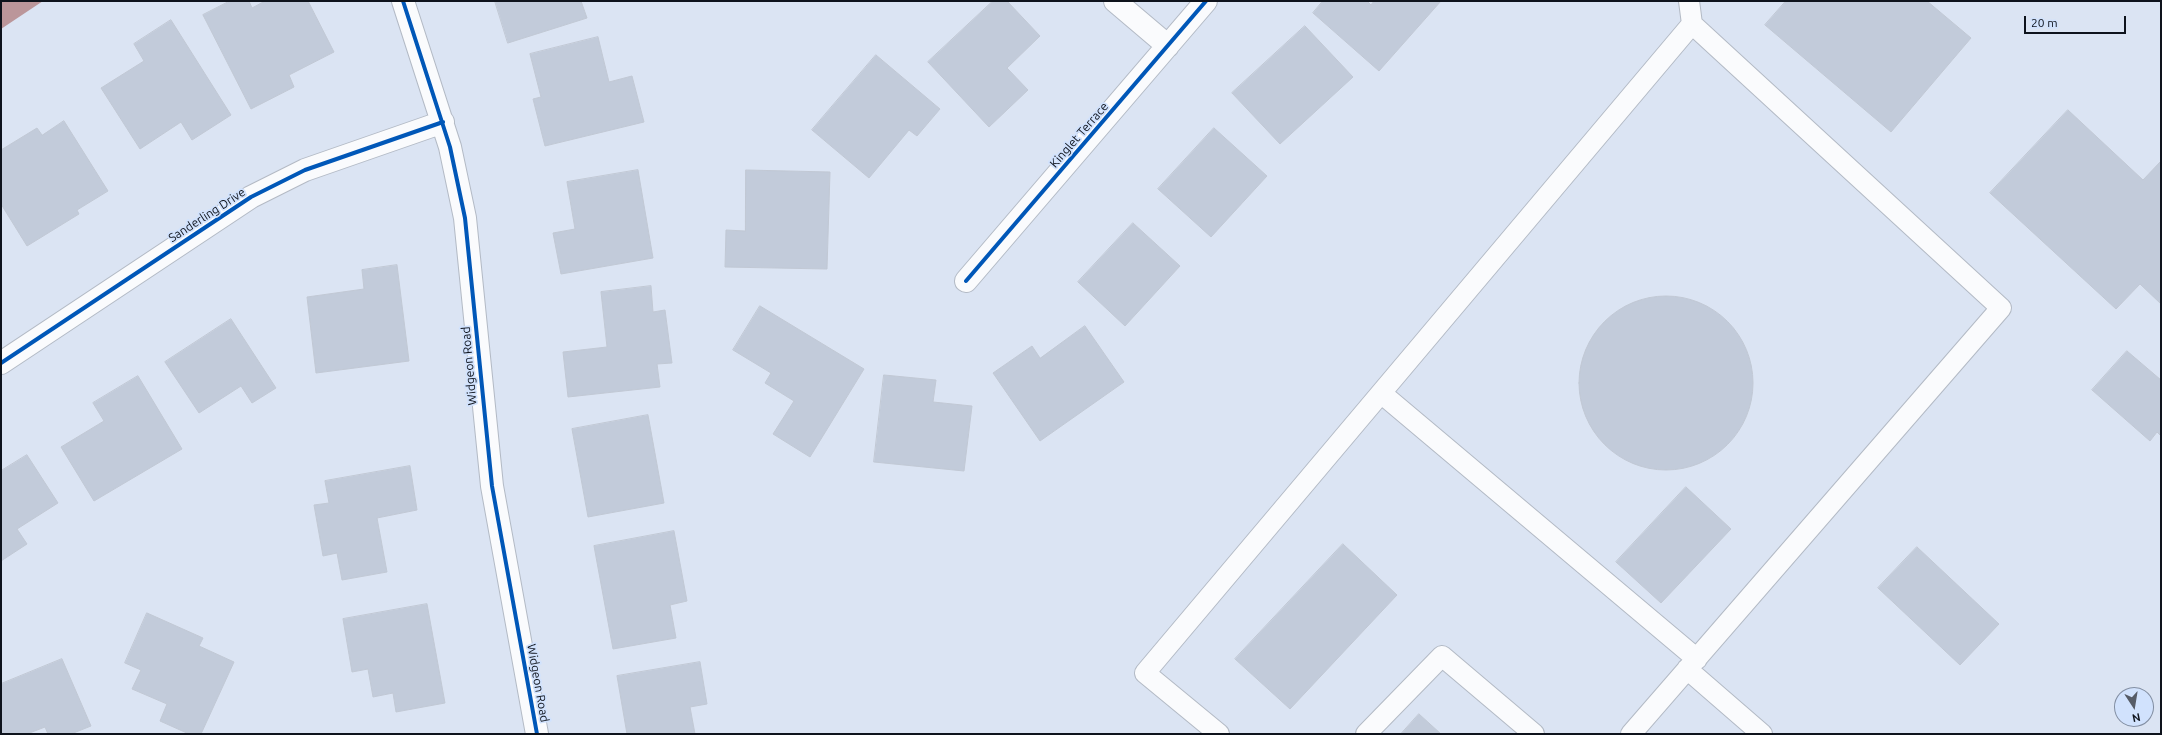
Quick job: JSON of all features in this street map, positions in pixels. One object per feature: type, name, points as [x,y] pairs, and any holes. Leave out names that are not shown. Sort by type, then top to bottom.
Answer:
[{"type":"street","name":"Widgeon Road","points":[[403,1],[443,122],[466,218],[482,399],[492,486],[537,734]]},
{"type":"street","points":[[1115,1],[1168,46]]},
{"type":"street","name":"Kinglet Terrace","points":[[966,281],[1206,1]]},
{"type":"street","name":"Sanderling Drive","points":[[1,364],[251,197],[305,170],[443,122]]},
{"type":"lane","points":[[1631,734],[2001,308],[1692,24],[1689,1]]},
{"type":"lane","points":[[1219,734],[1145,673],[1692,24]]},
{"type":"lane","points":[[1382,393],[1692,664],[1762,734]]},
{"type":"lane","points":[[1366,734],[1442,656],[1534,734]]},
{"type":"shaded area","points":[[1,1],[43,1],[1,29]]},
{"type":"building","points":[[230,1],[249,1],[252,8],[265,1],[308,1],[334,52],[289,75],[294,87],[251,109],[203,15]]},
{"type":"building","points":[[495,1],[581,1],[587,18],[508,43]]},
{"type":"building","points":[[993,1],[1007,1],[1040,36],[1007,68],[1028,90],[989,127],[928,62]]},
{"type":"building","points":[[1323,1],[1367,1],[1371,5],[1374,1],[1441,1],[1379,71],[1313,13]]},
{"type":"building","points":[[1786,1],[1927,1],[1971,38],[1891,132],[1765,25]]},
{"type":"building","points":[[171,20],[231,115],[192,140],[181,122],[140,149],[101,88],[144,61],[134,44]]},
{"type":"building","points":[[1305,26],[1353,77],[1280,144],[1232,93]]},
{"type":"building","points":[[598,37],[609,82],[632,76],[644,122],[545,146],[533,99],[541,97],[530,54]]},
{"type":"building","points":[[876,55],[940,109],[917,136],[909,130],[869,178],[812,130]]},
{"type":"building","points":[[2068,110],[2143,180],[2161,161],[2161,304],[2140,284],[2116,309],[1990,193]]},
{"type":"building","points":[[64,121],[108,191],[77,210],[79,214],[27,246],[1,204],[1,150],[37,128],[42,135]]},
{"type":"building","points":[[1214,128],[1267,176],[1211,237],[1158,189]]},
{"type":"building","points":[[638,170],[653,258],[561,274],[553,233],[575,229],[567,182]]},
{"type":"building","points":[[746,170],[830,172],[827,269],[725,267],[726,230],[745,231]]},
{"type":"building","points":[[1133,223],[1180,266],[1125,326],[1078,282]]},
{"type":"building","points":[[397,265],[409,361],[316,373],[307,297],[364,289],[362,270]]},
{"type":"building","points":[[651,286],[653,312],[665,310],[672,363],[657,364],[660,387],[568,397],[563,352],[607,347],[601,292]]},
{"type":"building","points":[[1675,296],[1699,302],[1715,310],[1728,321],[1739,334],[1747,350],[1752,366],[1752,400],[1747,416],[1739,432],[1728,445],[1715,456],[1691,467],[1675,470],[1657,470],[1641,467],[1617,456],[1604,445],[1593,432],[1585,416],[1580,400],[1579,374],[1582,358],[1593,334],[1604,321],[1617,310],[1633,302],[1649,297]]},
{"type":"building","points":[[760,306],[864,369],[810,457],[773,434],[794,401],[765,383],[771,373],[733,350]]},
{"type":"building","points":[[231,319],[276,388],[252,403],[241,386],[199,413],[165,362]]},
{"type":"building","points":[[1085,326],[1124,382],[1040,441],[993,373],[1032,346],[1040,358]]},
{"type":"building","points":[[2127,351],[2161,380],[2161,436],[2157,432],[2150,441],[2092,390]]},
{"type":"building","points":[[884,375],[936,380],[933,402],[972,406],[964,471],[874,462]]},
{"type":"building","points":[[138,376],[182,449],[94,501],[61,447],[104,421],[93,403]]},
{"type":"building","points":[[648,415],[664,503],[588,517],[572,429]]},
{"type":"building","points":[[27,455],[58,503],[17,529],[27,544],[1,561],[1,471]]},
{"type":"building","points":[[410,466],[417,510],[377,518],[387,572],[342,580],[337,553],[323,556],[314,505],[329,503],[325,481]]},
{"type":"building","points":[[1686,487],[1731,529],[1661,603],[1616,562]]},
{"type":"building","points":[[674,531],[687,601],[670,605],[676,638],[613,649],[594,546]]},
{"type":"building","points":[[1343,544],[1397,595],[1290,709],[1235,659]]},
{"type":"building","points":[[1917,547],[1999,624],[1960,665],[1878,588]]},
{"type":"building","points":[[427,604],[445,703],[396,712],[393,693],[373,697],[368,669],[352,672],[343,619]]},
{"type":"building","points":[[147,613],[203,638],[199,646],[234,662],[201,734],[189,734],[160,721],[167,704],[132,689],[141,670],[125,663]]},
{"type":"building","points":[[62,659],[91,726],[71,734],[48,734],[45,727],[27,734],[1,734],[1,684]]},
{"type":"building","points":[[700,662],[707,704],[690,707],[695,734],[627,734],[617,676]]},
{"type":"building","points":[[1419,714],[1441,734],[1401,734]]},
{"type":"cycle path","points":[[403,1],[450,147],[465,218],[492,486],[537,734]]},
{"type":"cycle path","points":[[966,281],[1206,1]]},
{"type":"cycle path","points":[[1,363],[251,197],[305,170],[443,122]]}]
